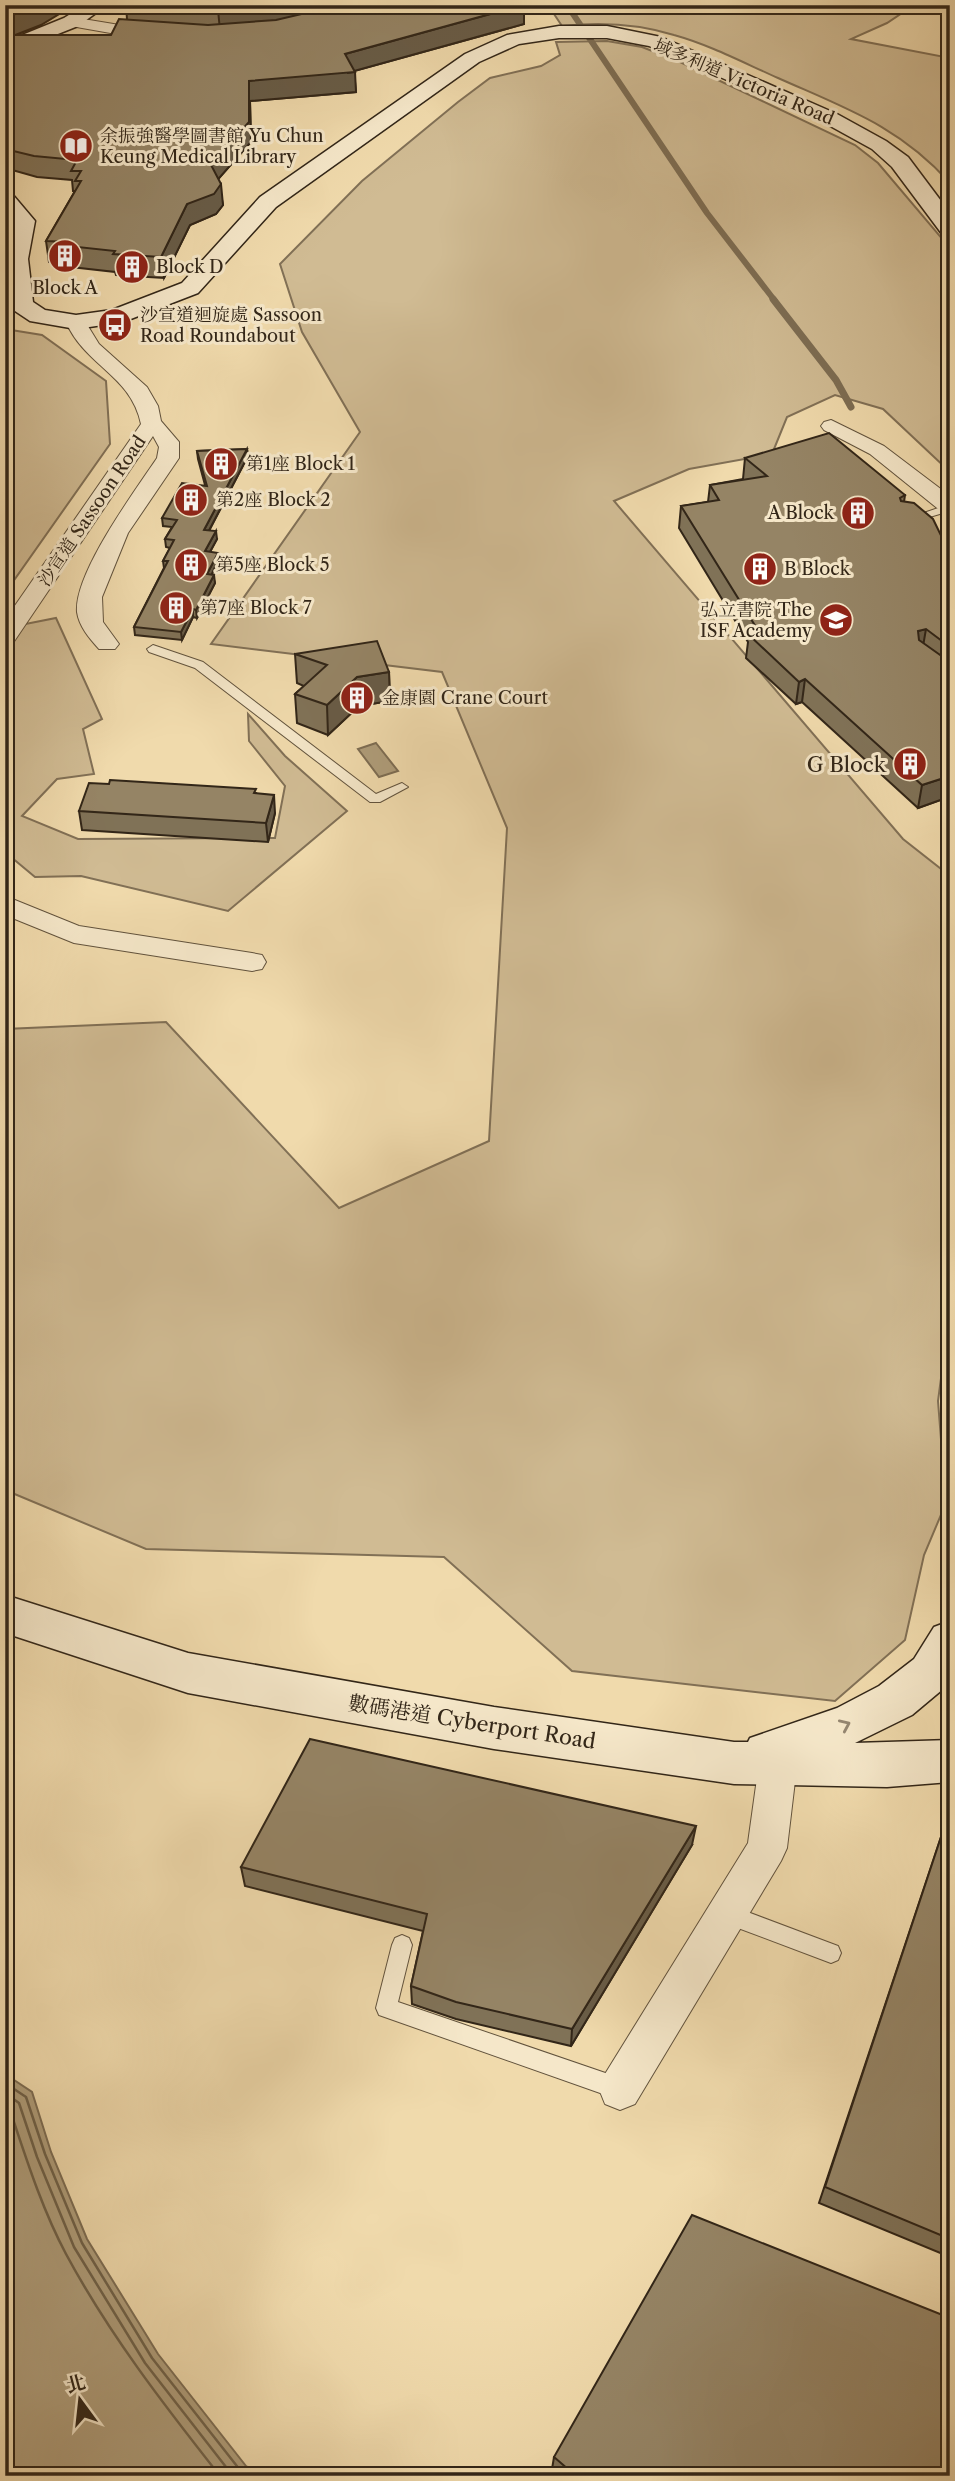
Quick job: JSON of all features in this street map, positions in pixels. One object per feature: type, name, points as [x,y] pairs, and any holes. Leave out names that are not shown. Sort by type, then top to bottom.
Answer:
[{"type":"main road","points":[[5,49],[71,22],[98,5]]},
{"type":"main road","name":"域多利道 Victoria Road","points":[[13,304],[38,316],[76,322],[144,309],[190,288],[268,202],[368,134],[472,58],[514,39],[542,34],[607,32],[654,41],[813,109],[869,138],[905,168],[950,229]]},
{"type":"main road","points":[[5,200],[24,221],[13,304]]},
{"type":"main road","name":"數碼港道 Cyberport Road","points":[[5,1614],[188,1673],[495,1728],[756,1763],[887,1765],[950,1761]]},
{"type":"main road","points":[[756,1763],[881,1709],[930,1673],[950,1641]]},
{"type":"street","points":[[71,22],[133,34],[175,37]]},
{"type":"street","name":"沙宣道 Sassoon Road","points":[[5,638],[151,424],[144,394],[80,337],[76,322]]},
{"type":"street","points":[[107,644],[92,626],[88,607],[117,533],[168,458],[170,443],[160,429],[151,424]]},
{"type":"street","points":[[831,426],[877,450],[950,507]]},
{"type":"street","points":[[5,905],[74,934],[252,962]]},
{"type":"street","points":[[620,2089],[767,1848],[756,1763]]},
{"type":"lane","points":[[905,521],[950,507]]},
{"type":"lane","points":[[153,649],[199,665],[375,799],[402,787]]},
{"type":"lane","points":[[729,1914],[831,1954]]},
{"type":"lane","points":[[402,1945],[386,2008],[620,2089]]},
{"type":"shaded area","points":[[548,5],[914,5],[887,23],[851,39],[950,58],[950,183],[911,147],[870,120],[727,55],[687,39],[647,28],[604,24],[562,26]]},
{"type":"shaded area","points":[[607,41],[642,47],[678,61],[855,145],[878,163],[950,248],[950,472],[883,409],[835,395],[787,417],[772,454],[689,469],[614,501],[903,839],[950,876],[950,1310],[938,1401],[946,1503],[924,1555],[905,1640],[835,1701],[572,1671],[444,1557],[146,1549],[5,1490],[5,1029],[166,1022],[339,1208],[489,1141],[507,828],[442,672],[211,644],[360,432],[302,332],[280,264],[362,181],[490,78],[541,66],[560,55],[556,42]]},
{"type":"shaded area","points":[[5,329],[42,335],[106,381],[110,444],[5,593]]},
{"type":"shaded area","points":[[56,618],[102,719],[83,729],[94,774],[57,779],[22,816],[78,839],[275,838],[285,786],[249,741],[248,714],[285,756],[347,811],[228,911],[81,876],[35,877],[5,852],[5,628]]},
{"type":"water","points":[[376,743],[398,771],[379,777],[358,749]]},
{"type":"water","points":[[5,2074],[32,2092],[51,2152],[87,2239],[158,2354],[246,2466],[263,2476],[5,2476]]},
{"type":"building","points":[[5,5],[38,5],[5,18]]},
{"type":"building","points":[[134,5],[269,5],[218,10]]},
{"type":"building","points":[[340,5],[523,5],[345,54],[355,72],[249,81],[249,122],[211,165],[221,184],[214,194],[187,204],[161,257],[113,254],[115,251],[68,246],[70,242],[46,241],[81,181],[75,181],[81,171],[71,171],[77,160],[34,156],[5,149],[5,37],[111,35],[119,19],[208,25],[276,20]]},
{"type":"building","name":"弘立書院 The ISF Academy","points":[[829,433],[905,495],[900,498],[901,501],[914,503],[933,519],[948,550],[950,549],[950,647],[926,629],[918,631],[919,640],[950,662],[950,776],[922,785],[805,679],[799,682],[749,635],[759,632],[681,506],[719,500],[710,485],[767,476],[745,458]]},
{"type":"building","points":[[247,449],[204,530],[216,531],[205,551],[218,553],[207,574],[214,575],[196,610],[193,609],[181,632],[134,627],[168,561],[163,561],[174,540],[165,539],[177,520],[162,518],[182,483],[207,486],[197,451]]},
{"type":"building","points":[[377,641],[389,672],[357,677],[327,705],[295,694],[327,665],[295,654]]},
{"type":"building","points":[[110,780],[256,789],[254,793],[274,795],[266,823],[79,811],[89,783],[109,784]]},
{"type":"building","points":[[310,1739],[696,1826],[572,2029],[456,2002],[411,1986],[427,1914],[241,1867]]},
{"type":"building","points":[[941,1837],[950,1837],[950,2239],[825,2187]]},
{"type":"building","points":[[692,2215],[950,2318],[950,2476],[576,2476],[554,2457]]},
{"type":"waterway","points":[[567,5],[707,213],[775,301]]},
{"type":"waterway","points":[[773,299],[836,380],[851,407]]},
{"type":"place","name":"余振強醫學圖書館 Yu Chun Keung Medical Library","points":[[76,146]]},
{"type":"place","name":"Block A","points":[[65,256]]},
{"type":"place","name":"Block D","points":[[132,267]]},
{"type":"place","name":"沙宣道迴旋處 Sassoon Road Roundabout","points":[[115,325]]},
{"type":"place","name":"第1座 Block 1","points":[[221,464]]},
{"type":"place","name":"第2座 Block 2","points":[[191,500]]},
{"type":"place","name":"A Block","points":[[858,513]]},
{"type":"place","name":"第5座 Block 5","points":[[191,565]]},
{"type":"place","name":"B Block","points":[[760,569]]},
{"type":"place","name":"第7座 Block 7","points":[[176,608]]},
{"type":"place","name":"弘立書院 The ISF Academy","points":[[836,620]]},
{"type":"place","name":"金康園 Crane Court","points":[[357,698]]},
{"type":"place","name":"G Block","points":[[910,764]]}]
